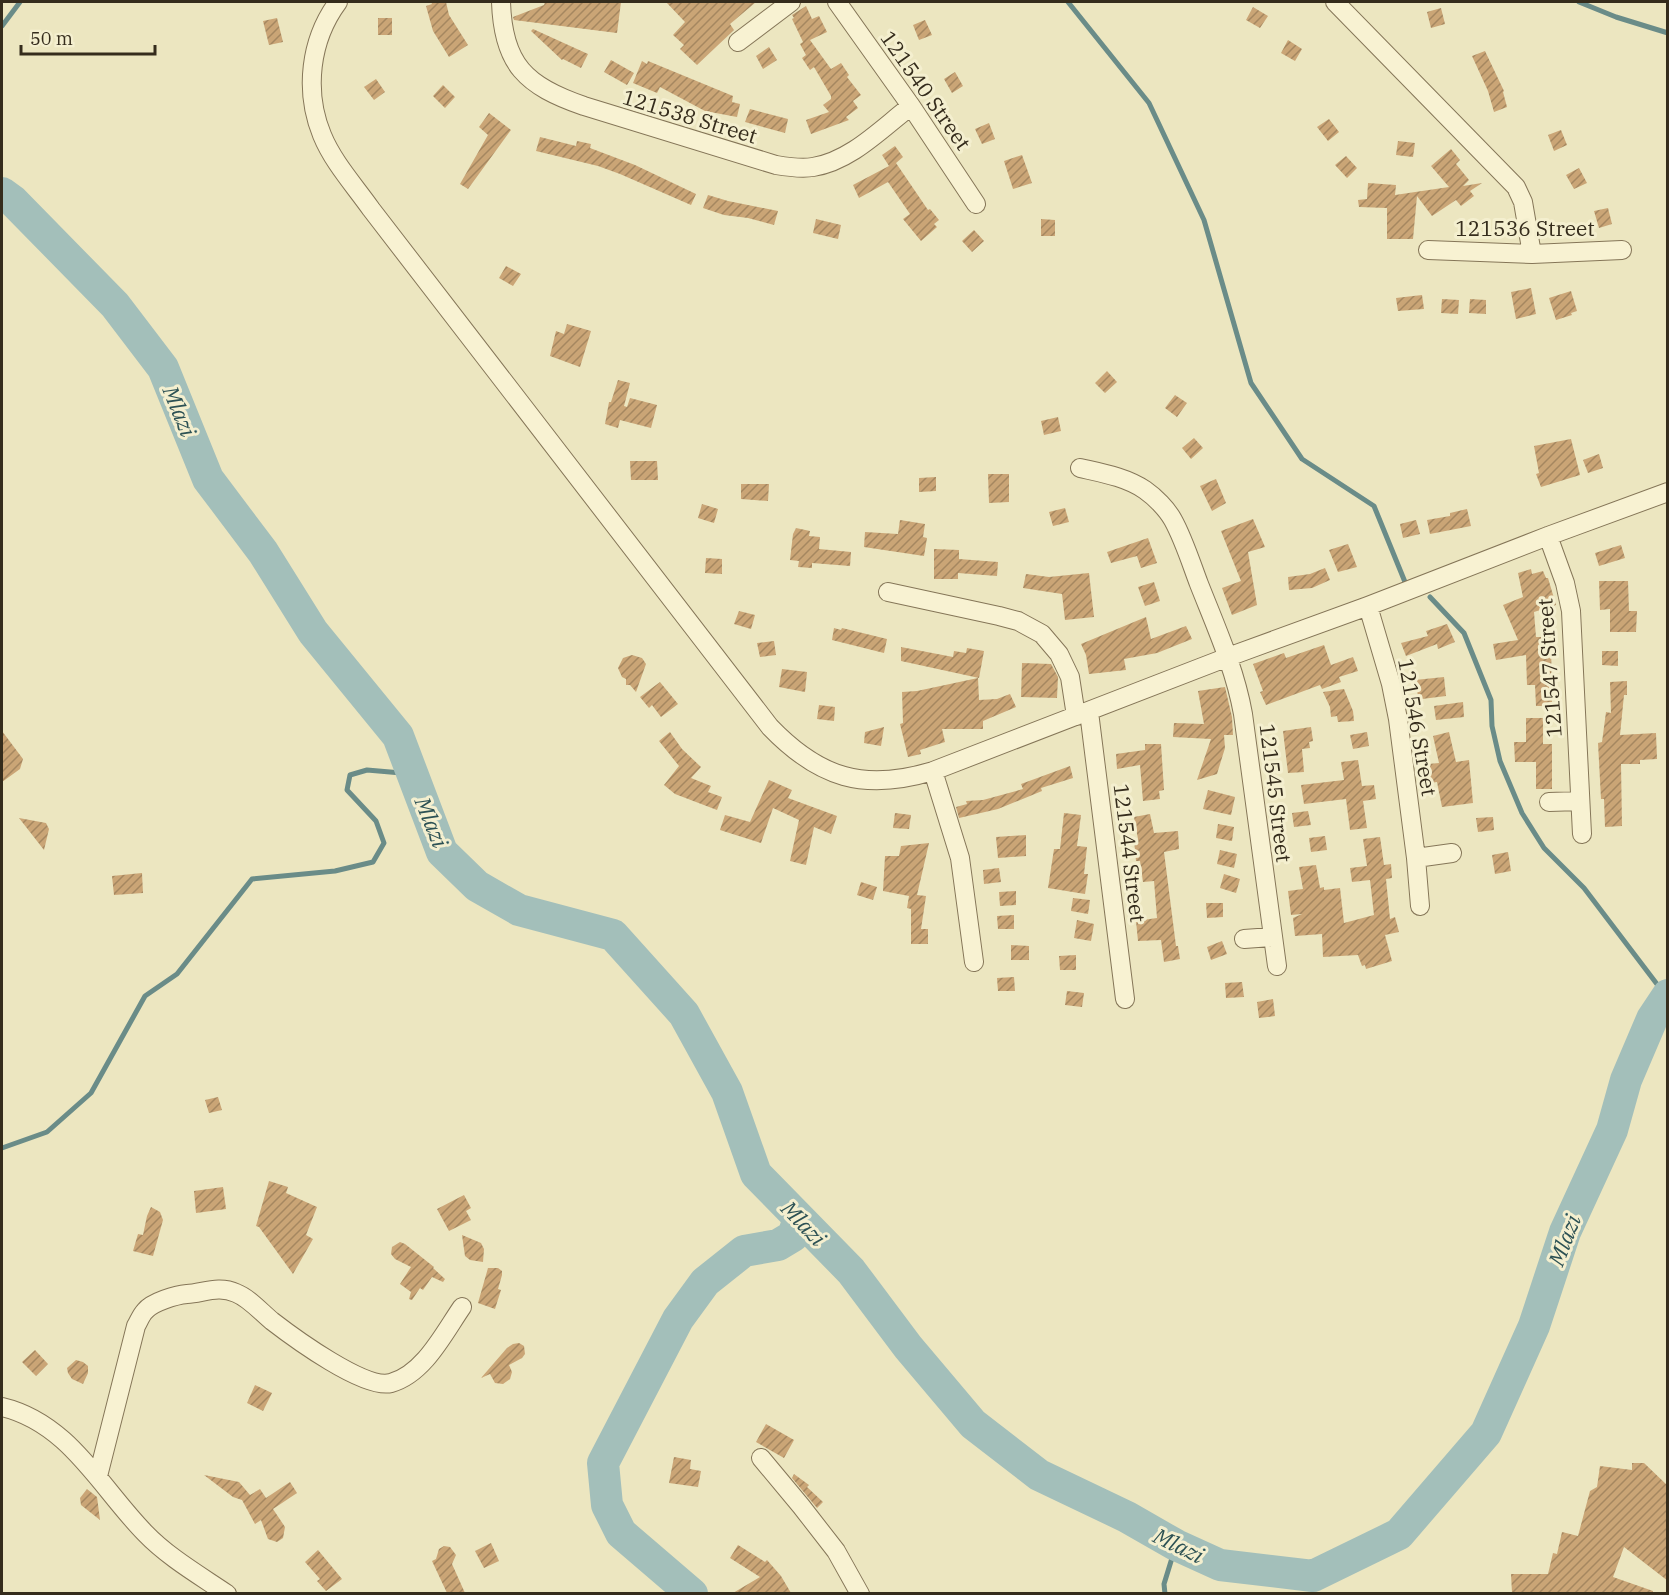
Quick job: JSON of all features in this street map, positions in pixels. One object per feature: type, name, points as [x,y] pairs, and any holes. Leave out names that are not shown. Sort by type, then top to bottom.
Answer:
[{"type":"street","points":[[338,2],[319,37],[312,70],[315,114],[331,152],[371,208],[753,706],[783,741],[812,763],[830,771],[864,779],[894,780],[933,771],[1228,657],[1668,492]]},
{"type":"street","name":"121538 Street","points":[[501,2],[502,26],[513,57],[531,80],[542,88],[557,97],[584,106],[767,163],[795,168],[814,167],[831,162],[845,156],[911,106]]},
{"type":"street","points":[[738,42],[791,2]]},
{"type":"street","name":"121540 Street","points":[[837,2],[911,106],[976,204]]},
{"type":"street","points":[[1335,2],[1516,187],[1523,202],[1532,254]]},
{"type":"street","name":"121536 Street","points":[[1428,250],[1532,254],[1622,250]]},
{"type":"street","name":"121545 Street","points":[[1080,468],[1133,483],[1145,490],[1167,510],[1228,657],[1243,714],[1277,966]]},
{"type":"street","name":"121547 Street","points":[[1548,536],[1565,583],[1571,611],[1582,834]]},
{"type":"street","name":"121544 Street","points":[[888,592],[1018,621],[1041,634],[1059,654],[1083,714],[1125,999]]},
{"type":"street","name":"121546 Street","points":[[1368,606],[1394,698],[1416,858],[1420,906]]},
{"type":"street","points":[[933,771],[960,858],[974,962]]},
{"type":"street","points":[[1549,802],[1580,801]]},
{"type":"street","points":[[1416,858],[1452,853]]},
{"type":"street","points":[[1245,939],[1272,938]]},
{"type":"street","points":[[98,1476],[136,1326],[147,1308],[175,1295],[208,1289],[236,1293],[280,1328],[339,1366],[372,1383],[391,1383],[406,1376],[421,1364],[462,1308]]},
{"type":"street","points":[[2,1407],[15,1410],[45,1426],[71,1448],[98,1476],[145,1534],[191,1570],[227,1593]]},
{"type":"street","points":[[761,1458],[836,1551],[860,1593]]},
{"type":"building","points":[[431,2],[446,2],[449,15],[468,45],[449,57],[433,31],[426,6],[432,4]]},
{"type":"building","points":[[545,2],[621,2],[617,33],[514,20],[513,17],[544,5]]},
{"type":"building","points":[[666,2],[756,2],[730,24],[734,30],[697,65],[680,49],[684,45],[673,35],[685,22]]},
{"type":"building","points":[[806,6],[812,19],[819,16],[827,32],[810,40],[831,69],[841,63],[849,75],[847,77],[861,95],[853,101],[858,108],[846,117],[849,120],[811,134],[806,120],[829,112],[823,105],[831,99],[831,96],[814,67],[810,70],[802,58],[806,55],[800,44],[803,42],[792,15]]},
{"type":"building","points":[[1253,7],[1268,16],[1260,28],[1246,20]]},
{"type":"building","points":[[1441,8],[1445,24],[1431,28],[1427,12]]},
{"type":"building","points":[[277,18],[283,42],[269,45],[263,21]]},
{"type":"building","points":[[378,18],[392,18],[392,35],[378,35]]},
{"type":"building","points":[[925,20],[932,35],[919,40],[913,25]]},
{"type":"building","points":[[533,29],[588,54],[581,68],[562,60],[531,31]]},
{"type":"building","points":[[1288,40],[1302,49],[1295,61],[1281,53]]},
{"type":"building","points":[[769,47],[777,60],[763,69],[756,56]]},
{"type":"building","points":[[1485,51],[1504,91],[1507,107],[1494,112],[1488,91],[1472,56]]},
{"type":"building","points":[[611,60],[634,73],[627,85],[604,72]]},
{"type":"building","points":[[642,61],[647,64],[648,61],[733,96],[732,102],[740,104],[737,117],[705,111],[660,87],[657,93],[633,83]]},
{"type":"building","points":[[955,72],[963,86],[952,93],[944,79]]},
{"type":"building","points":[[376,79],[385,92],[374,100],[364,87]]},
{"type":"building","points":[[443,85],[455,97],[445,108],[433,96]]},
{"type":"building","points":[[750,109],[788,119],[785,133],[745,122]]},
{"type":"building","points":[[489,113],[511,130],[468,189],[460,184],[488,135],[479,127]]},
{"type":"building","points":[[1329,119],[1339,132],[1328,141],[1317,127]]},
{"type":"building","points":[[989,123],[995,139],[982,144],[975,129]]},
{"type":"building","points":[[1561,130],[1567,145],[1554,151],[1548,135]]},
{"type":"building","points":[[540,137],[576,146],[577,141],[591,144],[590,148],[635,165],[696,194],[691,205],[598,166],[536,151]]},
{"type":"building","points":[[1398,141],[1415,143],[1413,157],[1396,155]]},
{"type":"building","points":[[895,146],[903,157],[896,163],[928,210],[930,209],[939,220],[934,224],[937,227],[921,241],[903,219],[910,214],[888,182],[859,198],[853,185],[889,166],[882,155]]},
{"type":"building","points":[[1451,149],[1460,160],[1456,164],[1469,180],[1463,186],[1482,183],[1470,191],[1474,196],[1461,206],[1456,200],[1432,216],[1417,196],[1413,239],[1387,239],[1387,208],[1359,207],[1358,200],[1367,199],[1368,183],[1396,185],[1395,195],[1449,187],[1431,166]]},
{"type":"building","points":[[1022,155],[1032,183],[1013,189],[1004,161]]},
{"type":"building","points":[[1346,156],[1357,168],[1347,178],[1335,165]]},
{"type":"building","points":[[1579,168],[1587,183],[1574,189],[1566,175]]},
{"type":"building","points":[[708,195],[778,211],[774,225],[724,215],[703,208]]},
{"type":"building","points":[[1608,208],[1612,224],[1599,228],[1594,211]]},
{"type":"building","points":[[816,219],[841,225],[838,239],[813,233]]},
{"type":"building","points":[[1041,219],[1055,220],[1055,236],[1041,236]]},
{"type":"building","points":[[974,230],[984,241],[972,252],[962,241]]},
{"type":"building","points":[[506,266],[521,274],[513,286],[499,278]]},
{"type":"building","points":[[1531,288],[1536,314],[1516,319],[1511,292]]},
{"type":"building","points":[[1571,291],[1577,311],[1556,320],[1549,298]]},
{"type":"building","points":[[1422,295],[1424,309],[1398,311],[1396,298]]},
{"type":"building","points":[[1442,299],[1459,300],[1458,314],[1441,313]]},
{"type":"building","points":[[1470,299],[1486,300],[1486,314],[1469,313]]},
{"type":"building","points":[[567,324],[591,331],[580,367],[550,356],[556,331],[564,334]]},
{"type":"building","points":[[1107,371],[1117,382],[1105,393],[1095,383]]},
{"type":"building","points":[[618,380],[630,383],[624,406],[627,407],[630,398],[657,405],[651,428],[620,420],[618,428],[605,424],[609,402],[611,402]]},
{"type":"building","points":[[1175,395],[1187,403],[1177,417],[1165,408]]},
{"type":"building","points":[[1058,417],[1061,431],[1044,435],[1041,421]]},
{"type":"building","points":[[1194,438],[1203,448],[1191,459],[1182,448]]},
{"type":"building","points":[[1571,439],[1580,475],[1541,487],[1536,474],[1539,473],[1534,446]]},
{"type":"building","points":[[1599,454],[1603,468],[1588,473],[1583,460]]},
{"type":"building","points":[[630,461],[657,461],[658,480],[631,480]]},
{"type":"building","points":[[988,474],[1009,474],[1009,502],[989,503]]},
{"type":"building","points":[[936,477],[936,491],[919,492],[919,478]]},
{"type":"building","points":[[1216,479],[1226,503],[1212,511],[1200,486]]},
{"type":"building","points":[[741,484],[769,484],[768,501],[741,499]]},
{"type":"building","points":[[702,504],[718,509],[714,523],[698,518]]},
{"type":"building","points":[[1065,508],[1069,522],[1053,526],[1049,512]]},
{"type":"building","points":[[1467,509],[1471,526],[1430,534],[1427,520],[1450,516],[1450,513]]},
{"type":"building","points":[[1253,519],[1265,547],[1248,552],[1257,605],[1232,615],[1222,588],[1241,581],[1221,531]]},
{"type":"building","points":[[900,520],[925,524],[923,537],[927,538],[924,556],[864,547],[865,532],[898,534]]},
{"type":"building","points":[[1416,520],[1420,534],[1403,538],[1400,524]]},
{"type":"building","points":[[796,528],[810,531],[809,536],[820,537],[819,549],[851,552],[850,566],[812,563],[812,568],[798,567],[799,561],[790,560],[793,534]]},
{"type":"building","points":[[1148,538],[1157,563],[1141,568],[1137,556],[1111,563],[1107,552]]},
{"type":"building","points":[[1348,544],[1357,567],[1338,572],[1329,550]]},
{"type":"building","points":[[1621,545],[1625,558],[1599,566],[1595,553]]},
{"type":"building","points":[[934,549],[959,550],[959,559],[998,562],[997,576],[958,573],[958,579],[934,579]]},
{"type":"building","points":[[706,558],[722,559],[722,574],[705,573]]},
{"type":"building","points":[[1325,568],[1330,580],[1312,588],[1289,590],[1288,577],[1310,574]]},
{"type":"building","points":[[1531,569],[1532,574],[1543,571],[1548,578],[1556,605],[1534,612],[1536,637],[1551,637],[1552,706],[1536,706],[1535,685],[1527,685],[1526,655],[1496,660],[1493,644],[1518,640],[1503,605],[1523,597],[1518,573]]},
{"type":"building","points":[[1089,573],[1094,617],[1065,620],[1062,594],[1023,588],[1026,574],[1049,577]]},
{"type":"building","points":[[1599,581],[1628,581],[1629,611],[1637,611],[1636,632],[1610,632],[1610,609],[1600,610]]},
{"type":"building","points":[[1154,582],[1160,601],[1145,606],[1138,587]]},
{"type":"building","points":[[739,611],[755,615],[751,629],[734,624]]},
{"type":"building","points":[[1146,617],[1151,639],[1186,626],[1192,639],[1157,653],[1124,659],[1126,670],[1089,674],[1086,655],[1081,644]]},
{"type":"building","points":[[1447,624],[1455,642],[1438,649],[1437,644],[1406,656],[1401,643],[1428,636],[1426,631]]},
{"type":"building","points":[[834,628],[887,639],[884,653],[832,640]]},
{"type":"building","points":[[774,641],[776,655],[760,657],[757,643]]},
{"type":"building","points":[[1324,645],[1331,665],[1353,657],[1358,671],[1339,677],[1341,682],[1322,689],[1320,685],[1266,705],[1253,664],[1284,653],[1286,658]]},
{"type":"building","points":[[901,647],[953,657],[954,651],[966,653],[967,648],[984,651],[979,678],[901,661]]},
{"type":"building","points":[[1602,651],[1618,651],[1618,666],[1602,665]]},
{"type":"building","points":[[632,655],[642,658],[646,664],[636,692],[630,685],[626,685],[626,679],[622,677],[618,668],[623,658]]},
{"type":"building","points":[[1022,663],[1051,664],[1058,677],[1057,698],[1021,697]]},
{"type":"building","points":[[782,669],[807,672],[805,692],[779,687]]},
{"type":"building","points":[[1444,677],[1446,696],[1422,699],[1422,695],[1418,696],[1415,680]]},
{"type":"building","points":[[978,678],[979,700],[997,699],[1010,694],[1016,707],[983,721],[983,729],[942,729],[945,742],[920,750],[921,754],[908,757],[900,724],[903,723],[902,692]]},
{"type":"building","points":[[1627,681],[1620,735],[1656,733],[1657,759],[1640,760],[1640,764],[1621,764],[1622,826],[1605,827],[1598,743],[1602,742],[1606,712],[1611,713],[1610,682]]},
{"type":"building","points":[[660,682],[678,704],[661,717],[652,705],[649,708],[640,697]]},
{"type":"building","points":[[1225,687],[1232,717],[1233,735],[1224,735],[1225,748],[1217,774],[1197,780],[1211,739],[1173,737],[1174,723],[1204,724],[1198,691]]},
{"type":"building","points":[[1344,689],[1353,711],[1354,721],[1338,722],[1337,716],[1331,717],[1330,707],[1323,692]]},
{"type":"building","points":[[1463,702],[1464,717],[1436,720],[1434,706]]},
{"type":"building","points":[[819,705],[835,707],[834,721],[817,719]]},
{"type":"building","points":[[1526,718],[1543,718],[1543,744],[1552,744],[1552,789],[1536,789],[1536,762],[1515,762],[1514,742],[1526,742]]},
{"type":"building","points":[[884,727],[881,746],[864,743],[865,732]]},
{"type":"building","points":[[1311,727],[1313,741],[1309,742],[1310,748],[1302,749],[1304,772],[1288,773],[1283,731]]},
{"type":"building","points":[[2,731],[23,759],[20,769],[2,782]]},
{"type":"building","points":[[670,732],[682,749],[701,767],[691,778],[711,786],[708,792],[722,797],[717,810],[675,794],[664,785],[679,766],[659,741]]},
{"type":"building","points":[[1367,732],[1369,746],[1353,749],[1350,735]]},
{"type":"building","points":[[1449,732],[1456,762],[1469,760],[1473,803],[1442,807],[1437,782],[1430,783],[1428,764],[1439,763],[1433,736]]},
{"type":"building","points":[[1145,744],[1161,744],[1164,790],[1159,791],[1160,799],[1143,801],[1140,765],[1117,769],[1116,754],[1145,750]]},
{"type":"building","points":[[1358,760],[1362,786],[1374,785],[1376,799],[1363,801],[1367,828],[1350,830],[1346,799],[1304,804],[1301,785],[1344,780],[1341,762]]},
{"type":"building","points":[[1070,766],[1073,778],[1041,788],[1042,791],[998,809],[959,818],[956,807],[967,804],[966,801],[983,800],[1023,789],[1021,784]]},
{"type":"building","points":[[769,780],[792,790],[788,798],[837,816],[831,834],[814,827],[806,865],[790,861],[799,820],[773,808],[761,843],[720,830],[725,815],[750,822]]},
{"type":"building","points":[[1208,790],[1235,797],[1231,815],[1203,809]]},
{"type":"building","points":[[1308,811],[1311,825],[1294,827],[1292,813]]},
{"type":"building","points":[[895,813],[911,815],[909,829],[893,828]]},
{"type":"building","points":[[1064,813],[1081,815],[1077,846],[1087,847],[1084,874],[1088,874],[1085,894],[1048,888],[1054,849],[1060,849]]},
{"type":"building","points":[[1150,814],[1154,833],[1178,831],[1179,849],[1164,852],[1176,946],[1178,946],[1180,959],[1164,962],[1161,940],[1138,941],[1136,921],[1157,918],[1154,881],[1143,882],[1140,861],[1136,861],[1134,840],[1138,839],[1134,817]]},
{"type":"building","points":[[1493,817],[1494,830],[1478,832],[1476,818]]},
{"type":"building","points":[[19,818],[46,823],[49,829],[44,850]]},
{"type":"building","points":[[1218,824],[1234,827],[1232,841],[1216,838]]},
{"type":"building","points":[[1026,835],[1026,856],[998,858],[996,837]]},
{"type":"building","points":[[1325,836],[1327,850],[1311,852],[1309,838]]},
{"type":"building","points":[[1380,837],[1384,865],[1391,864],[1392,878],[1386,879],[1390,919],[1395,917],[1399,932],[1385,935],[1392,961],[1366,969],[1365,965],[1362,966],[1358,955],[1323,957],[1322,934],[1295,936],[1293,918],[1302,914],[1291,915],[1288,891],[1303,889],[1299,867],[1316,865],[1320,888],[1324,887],[1324,890],[1340,888],[1344,923],[1374,915],[1370,880],[1352,882],[1350,868],[1367,866],[1363,839]]},
{"type":"building","points":[[929,843],[917,895],[926,896],[921,929],[928,929],[928,944],[911,944],[911,909],[907,908],[909,896],[883,891],[885,856],[899,856],[901,846]]},
{"type":"building","points":[[1220,850],[1237,854],[1234,868],[1217,864]]},
{"type":"building","points":[[1508,852],[1511,871],[1495,874],[1492,855]]},
{"type":"building","points":[[999,868],[1001,882],[984,884],[983,870]]},
{"type":"building","points":[[142,873],[143,893],[114,895],[112,876]]},
{"type":"building","points":[[1224,874],[1240,879],[1236,893],[1220,888]]},
{"type":"building","points":[[861,882],[877,887],[873,900],[857,895]]},
{"type":"building","points":[[1016,891],[1016,905],[1000,906],[999,892]]},
{"type":"building","points":[[1073,898],[1090,900],[1088,914],[1071,911]]},
{"type":"building","points":[[1206,903],[1223,903],[1223,917],[1207,918]]},
{"type":"building","points":[[1014,915],[1014,929],[998,929],[997,916]]},
{"type":"building","points":[[1077,920],[1094,924],[1091,941],[1074,938]]},
{"type":"building","points":[[1222,941],[1227,954],[1211,960],[1207,947]]},
{"type":"building","points":[[1011,945],[1029,946],[1029,960],[1011,960]]},
{"type":"building","points":[[1076,955],[1076,970],[1060,970],[1059,956]]},
{"type":"building","points":[[1014,977],[1015,991],[998,991],[997,978]]},
{"type":"building","points":[[1242,982],[1244,997],[1226,998],[1225,983]]},
{"type":"building","points":[[1067,991],[1084,993],[1082,1007],[1065,1005]]},
{"type":"building","points":[[1273,999],[1275,1016],[1259,1018],[1257,1002]]},
{"type":"building","points":[[218,1097],[222,1110],[209,1113],[205,1100]]},
{"type":"building","points":[[269,1181],[288,1187],[286,1193],[317,1207],[306,1235],[313,1239],[293,1274],[256,1226]]},
{"type":"building","points":[[223,1187],[226,1209],[196,1213],[194,1191]]},
{"type":"building","points":[[464,1195],[471,1208],[466,1211],[471,1220],[449,1231],[437,1209]]},
{"type":"building","points":[[151,1207],[160,1212],[163,1220],[153,1256],[133,1251],[138,1234],[143,1235]]},
{"type":"building","points":[[462,1235],[481,1243],[484,1249],[483,1262],[470,1260],[465,1256]]},
{"type":"building","points":[[400,1242],[434,1267],[445,1279],[443,1282],[432,1277],[423,1290],[420,1288],[412,1300],[409,1299],[411,1292],[400,1284],[411,1267],[395,1259],[391,1254],[392,1247]]},
{"type":"building","points":[[488,1268],[498,1268],[502,1271],[498,1289],[501,1290],[495,1309],[478,1303]]},
{"type":"building","points":[[519,1343],[524,1346],[525,1354],[509,1365],[512,1372],[510,1379],[503,1384],[495,1383],[490,1374],[481,1378],[507,1348]]},
{"type":"building","points":[[35,1350],[48,1364],[36,1376],[22,1362]]},
{"type":"building","points":[[76,1360],[88,1366],[88,1373],[83,1384],[72,1379],[68,1373],[67,1368]]},
{"type":"building","points":[[255,1385],[272,1393],[263,1411],[247,1403]]},
{"type":"building","points":[[766,1424],[794,1440],[784,1458],[756,1442]]},
{"type":"building","points":[[674,1457],[691,1460],[690,1469],[701,1471],[698,1487],[669,1483]]},
{"type":"building","points":[[1632,1463],[1644,1463],[1668,1486],[1668,1581],[1624,1547],[1613,1577],[1653,1591],[1653,1593],[1512,1593],[1511,1574],[1548,1574],[1553,1553],[1557,1554],[1562,1532],[1578,1536],[1590,1491],[1597,1487],[1600,1466],[1632,1470]]},
{"type":"building","points":[[794,1474],[809,1485],[807,1487],[823,1502],[817,1508],[792,1478]]},
{"type":"building","points":[[204,1475],[239,1482],[250,1495],[260,1489],[266,1498],[290,1482],[297,1493],[273,1509],[285,1527],[283,1538],[277,1542],[268,1539],[261,1520],[255,1524],[242,1500],[233,1497]]},
{"type":"building","points":[[87,1489],[97,1497],[100,1520],[81,1505],[80,1498]]},
{"type":"building","points":[[491,1543],[499,1561],[484,1568],[475,1551]]},
{"type":"building","points":[[738,1545],[765,1562],[767,1560],[781,1576],[791,1593],[733,1593],[760,1577],[730,1558]]},
{"type":"building","points":[[444,1546],[450,1547],[456,1555],[452,1564],[465,1593],[447,1593],[432,1561],[436,1559],[439,1549]]},
{"type":"building","points":[[318,1550],[342,1579],[326,1591],[317,1581],[320,1579],[305,1562]]},
{"type":"waterway","points":[[2,26],[20,2]]},
{"type":"waterway","points":[[1068,2],[1149,103],[1204,220],[1251,383],[1302,459],[1374,506],[1405,582]]},
{"type":"waterway","points":[[1579,2],[1616,17],[1668,33]]},
{"type":"waterway","name":"Mlazi","points":[[2,193],[13,201],[115,305],[163,368],[208,479],[263,552],[313,632],[398,736],[442,852],[477,886],[519,910],[613,935],[684,1014],[727,1092],[756,1174],[851,1271],[908,1347],[973,1424],[1039,1475],[1127,1517],[1176,1545],[1220,1565],[1313,1576],[1399,1534],[1486,1433],[1534,1326],[1565,1232],[1612,1130],[1626,1080],[1652,1019],[1668,995]]},
{"type":"waterway","points":[[1430,597],[1464,633],[1491,700],[1492,726],[1500,761],[1522,813],[1544,848],[1584,888],[1666,996]]},
{"type":"waterway","points":[[2,1148],[47,1132],[91,1093],[145,996],[177,974],[252,879],[335,871],[373,862],[384,843],[376,821],[347,790],[350,775],[367,770],[413,774]]},
{"type":"waterway","points":[[692,1594],[621,1533],[607,1505],[603,1463],[678,1319],[705,1282],[744,1251],[778,1245],[793,1236],[799,1218]]},
{"type":"waterway","points":[[1165,1594],[1164,1584],[1176,1545]]}]
